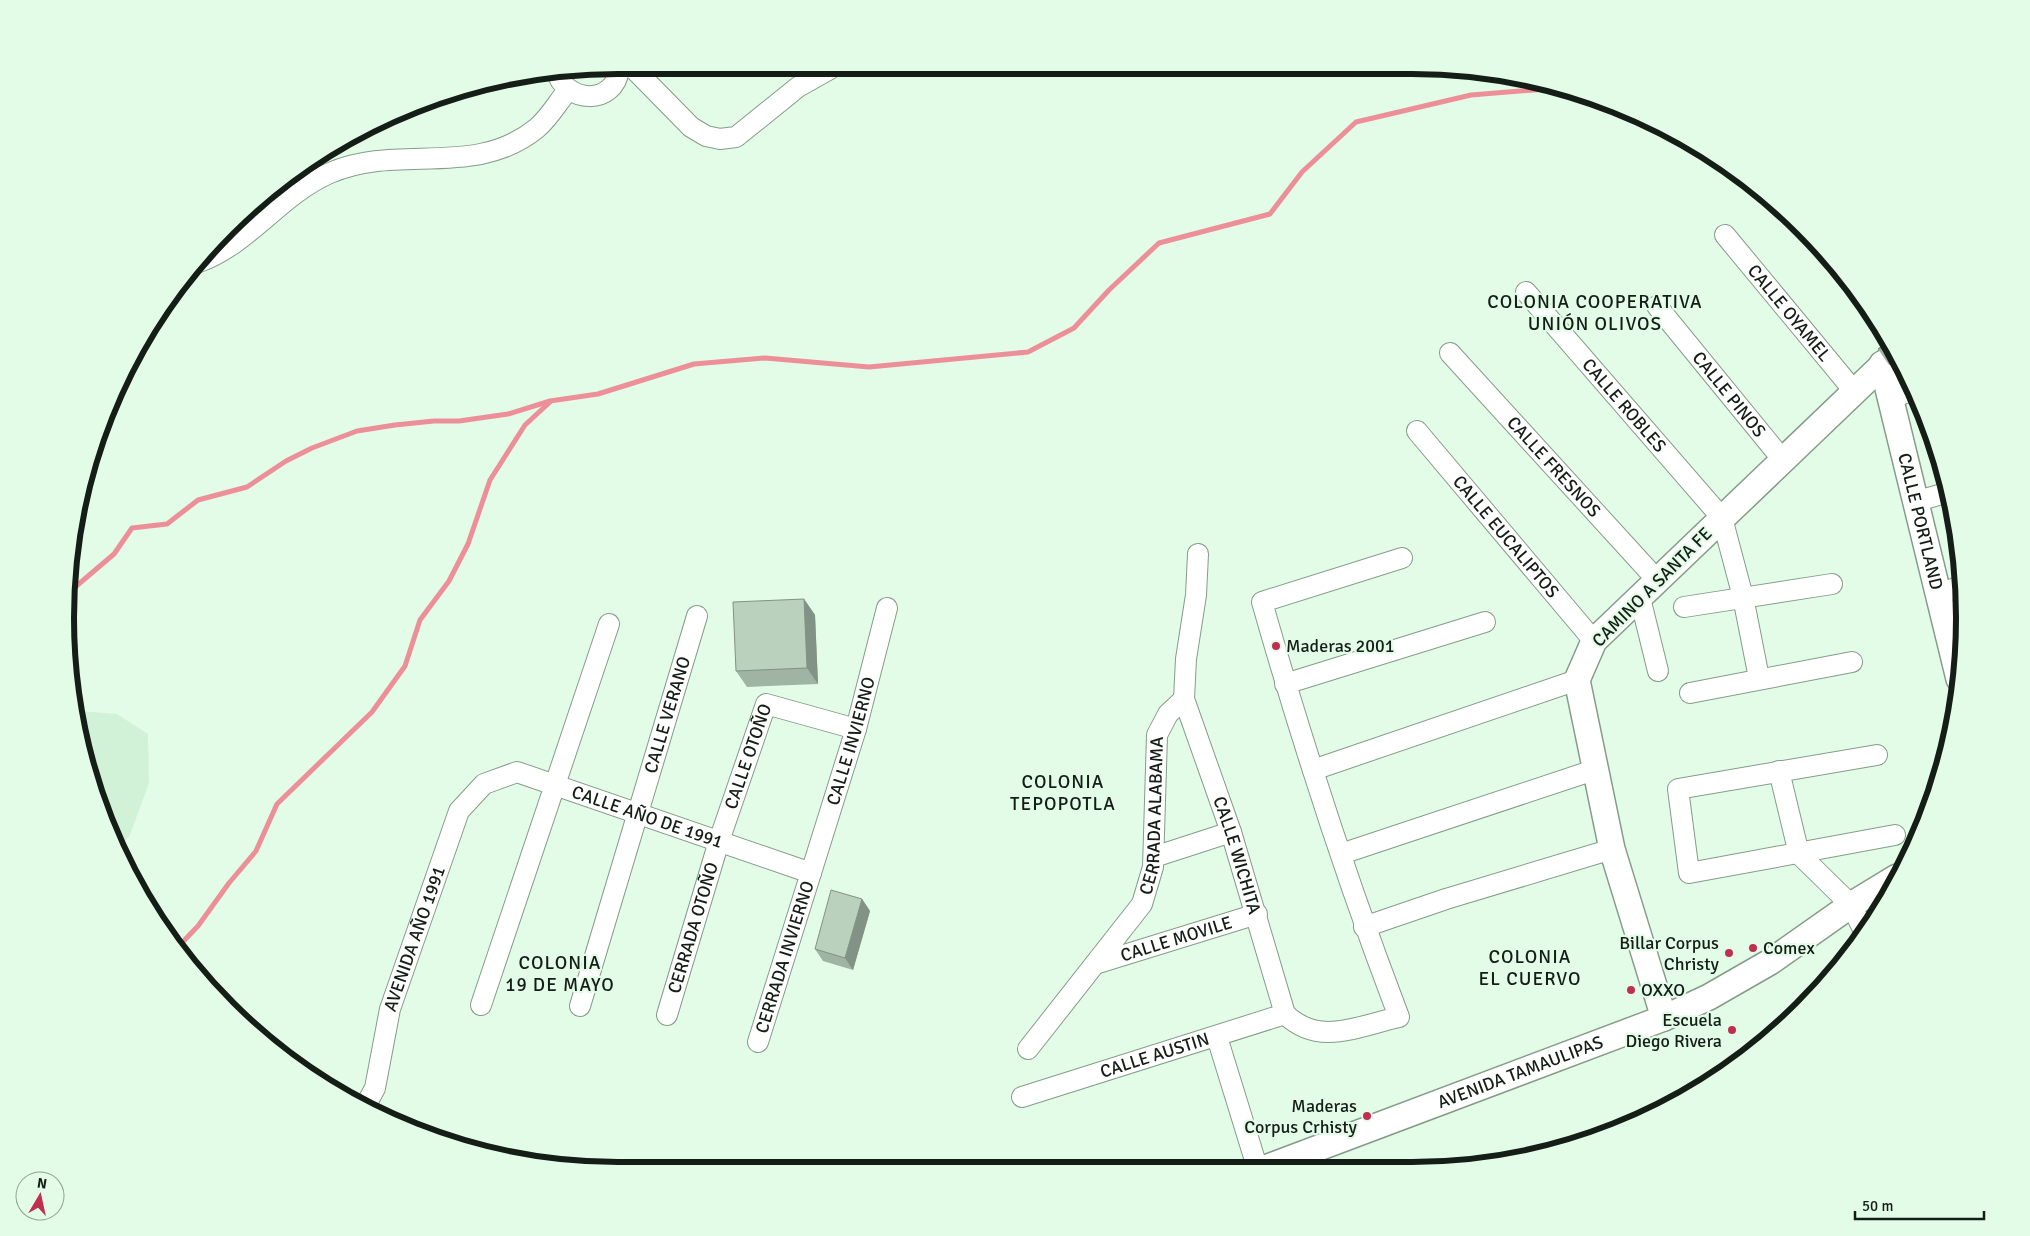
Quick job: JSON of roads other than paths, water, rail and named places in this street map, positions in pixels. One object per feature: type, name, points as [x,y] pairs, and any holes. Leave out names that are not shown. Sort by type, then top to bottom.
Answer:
[{"type":"street","points":[[558,77],[560,82],[568,90],[579,96],[591,97],[603,93],[613,85],[617,74]]},
{"type":"street","points":[[639,74],[691,127],[706,136],[720,139],[736,137],[798,87],[821,74]]},
{"type":"street","points":[[213,255],[228,247],[308,184],[330,173],[373,161],[465,158],[493,152],[518,142],[538,127],[568,90]]},
{"type":"street","name":"CALLE OYAMEL","points":[[1725,235],[1854,391]]},
{"type":"street","name":"CALLE ROBLES","points":[[1526,292],[1722,518]]},
{"type":"street","name":"CALLE PINOS","points":[[1657,306],[1782,459]]},
{"type":"street","name":"CALLE FRESNOS","points":[[1450,353],[1658,581]]},
{"type":"street","name":"CAMINO A SANTA FE","points":[[1577,680],[1594,641],[1888,359]]},
{"type":"street","name":"CALLE PORTLAND","points":[[1888,359],[1890,398],[1954,661]]},
{"type":"street","points":[[1890,398],[1907,392]]},
{"type":"street","name":"CALLE EUCALIPTOS","points":[[1417,430],[1594,641]]},
{"type":"street","points":[[1914,502],[1942,494]]},
{"type":"street","points":[[1722,518],[1743,597],[1759,678]]},
{"type":"street","points":[[1184,699],[1186,659],[1196,595],[1198,554]]},
{"type":"street","points":[[1285,1014],[1297,1025],[1312,1032],[1332,1032],[1398,1016],[1364,927],[1286,684],[1262,602],[1402,558]]},
{"type":"street","points":[[1684,607],[1832,584]]},
{"type":"street","points":[[1937,594],[1955,588]]},
{"type":"street","points":[[1640,598],[1658,672]]},
{"type":"street","name":"CALLE INVIERNO","points":[[811,873],[856,730],[887,608]]},
{"type":"street","name":"CALLE VERANO","points":[[580,1006],[697,616]]},
{"type":"street","points":[[1286,684],[1485,622]]},
{"type":"street","points":[[481,1005],[556,785],[608,624]]},
{"type":"street","points":[[1690,693],[1759,678],[1852,662]]},
{"type":"street","points":[[1313,770],[1577,680],[1597,769],[1612,849],[1664,1018]]},
{"type":"street","name":"CALLE WICHITA","points":[[1184,699],[1231,832],[1257,914],[1285,1014]]},
{"type":"street","name":"CERRADA ALABAMA","points":[[1028,1049],[1142,904],[1153,867],[1154,857],[1157,736],[1168,714],[1184,699]]},
{"type":"street","name":"CALLE OTOÑO","points":[[719,841],[766,704],[856,730]]},
{"type":"street","points":[[1878,755],[1678,788],[1689,873],[1895,836]]},
{"type":"street","points":[[1341,854],[1597,769]]},
{"type":"street","points":[[1779,771],[1799,854],[1851,905],[1861,925]]},
{"type":"street","name":"CALLE AÑO DE 1991","points":[[484,784],[517,772],[811,873]]},
{"type":"street","name":"AVENIDA AÑO 1991","points":[[368,1101],[375,1088],[390,1009],[459,811],[484,784]]},
{"type":"street","points":[[1154,857],[1231,832]]},
{"type":"street","name":"CERRADA OTOÑO","points":[[667,1015],[719,841]]},
{"type":"street","points":[[1364,927],[1446,899],[1612,849]]},
{"type":"street","name":"CERRADA INVIERNO","points":[[758,1042],[811,873]]},
{"type":"street","name":"AVENIDA TAMAULIPAS","points":[[1296,1162],[1664,1018],[1709,997],[1770,962],[1851,905],[1887,883]]},
{"type":"street","name":"CALLE MOVILE","points":[[1095,964],[1257,914]]},
{"type":"street","name":"CALLE AUSTIN","points":[[1022,1097],[1285,1014]]},
{"type":"street","points":[[1217,1037],[1256,1162]]},
{"type":"waterway","points":[[75,587],[114,554],[132,528],[167,524],[198,500],[247,487],[286,461],[312,448],[357,431],[395,425],[434,421],[459,421],[508,414],[550,401],[598,394],[694,364],[765,358],[869,367],[1028,352],[1074,328],[1109,290],[1159,243],[1270,214],[1302,172],[1356,122],[1471,95],[1541,89]]},
{"type":"waterway","points":[[182,943],[198,926],[229,883],[256,851],[277,804],[372,712],[405,666],[420,620],[449,581],[468,544],[490,480],[525,425],[550,402]]},
{"type":"place","name":"Maderas 2001","points":[[1276,646]]},
{"type":"place","name":"Comex","points":[[1753,948]]},
{"type":"place","name":"Billar Corpus Christy","points":[[1729,953]]},
{"type":"place","name":"OXXO","points":[[1631,990]]},
{"type":"place","name":"Escuela Diego Rivera","points":[[1732,1030]]},
{"type":"place","name":"Maderas Corpus Crhisty","points":[[1367,1116]]},
{"type":"district","name":"COLONIA COOPERATIVA UNIÓN OLIVOS","points":[[1595,313]]},
{"type":"district","name":"COLONIA TEPOPOTLA","points":[[1063,793]]},
{"type":"district","name":"COLONIA EL CUERVO","points":[[1530,968]]},
{"type":"district","name":"COLONIA 19 DE MAYO","points":[[560,974]]}]
